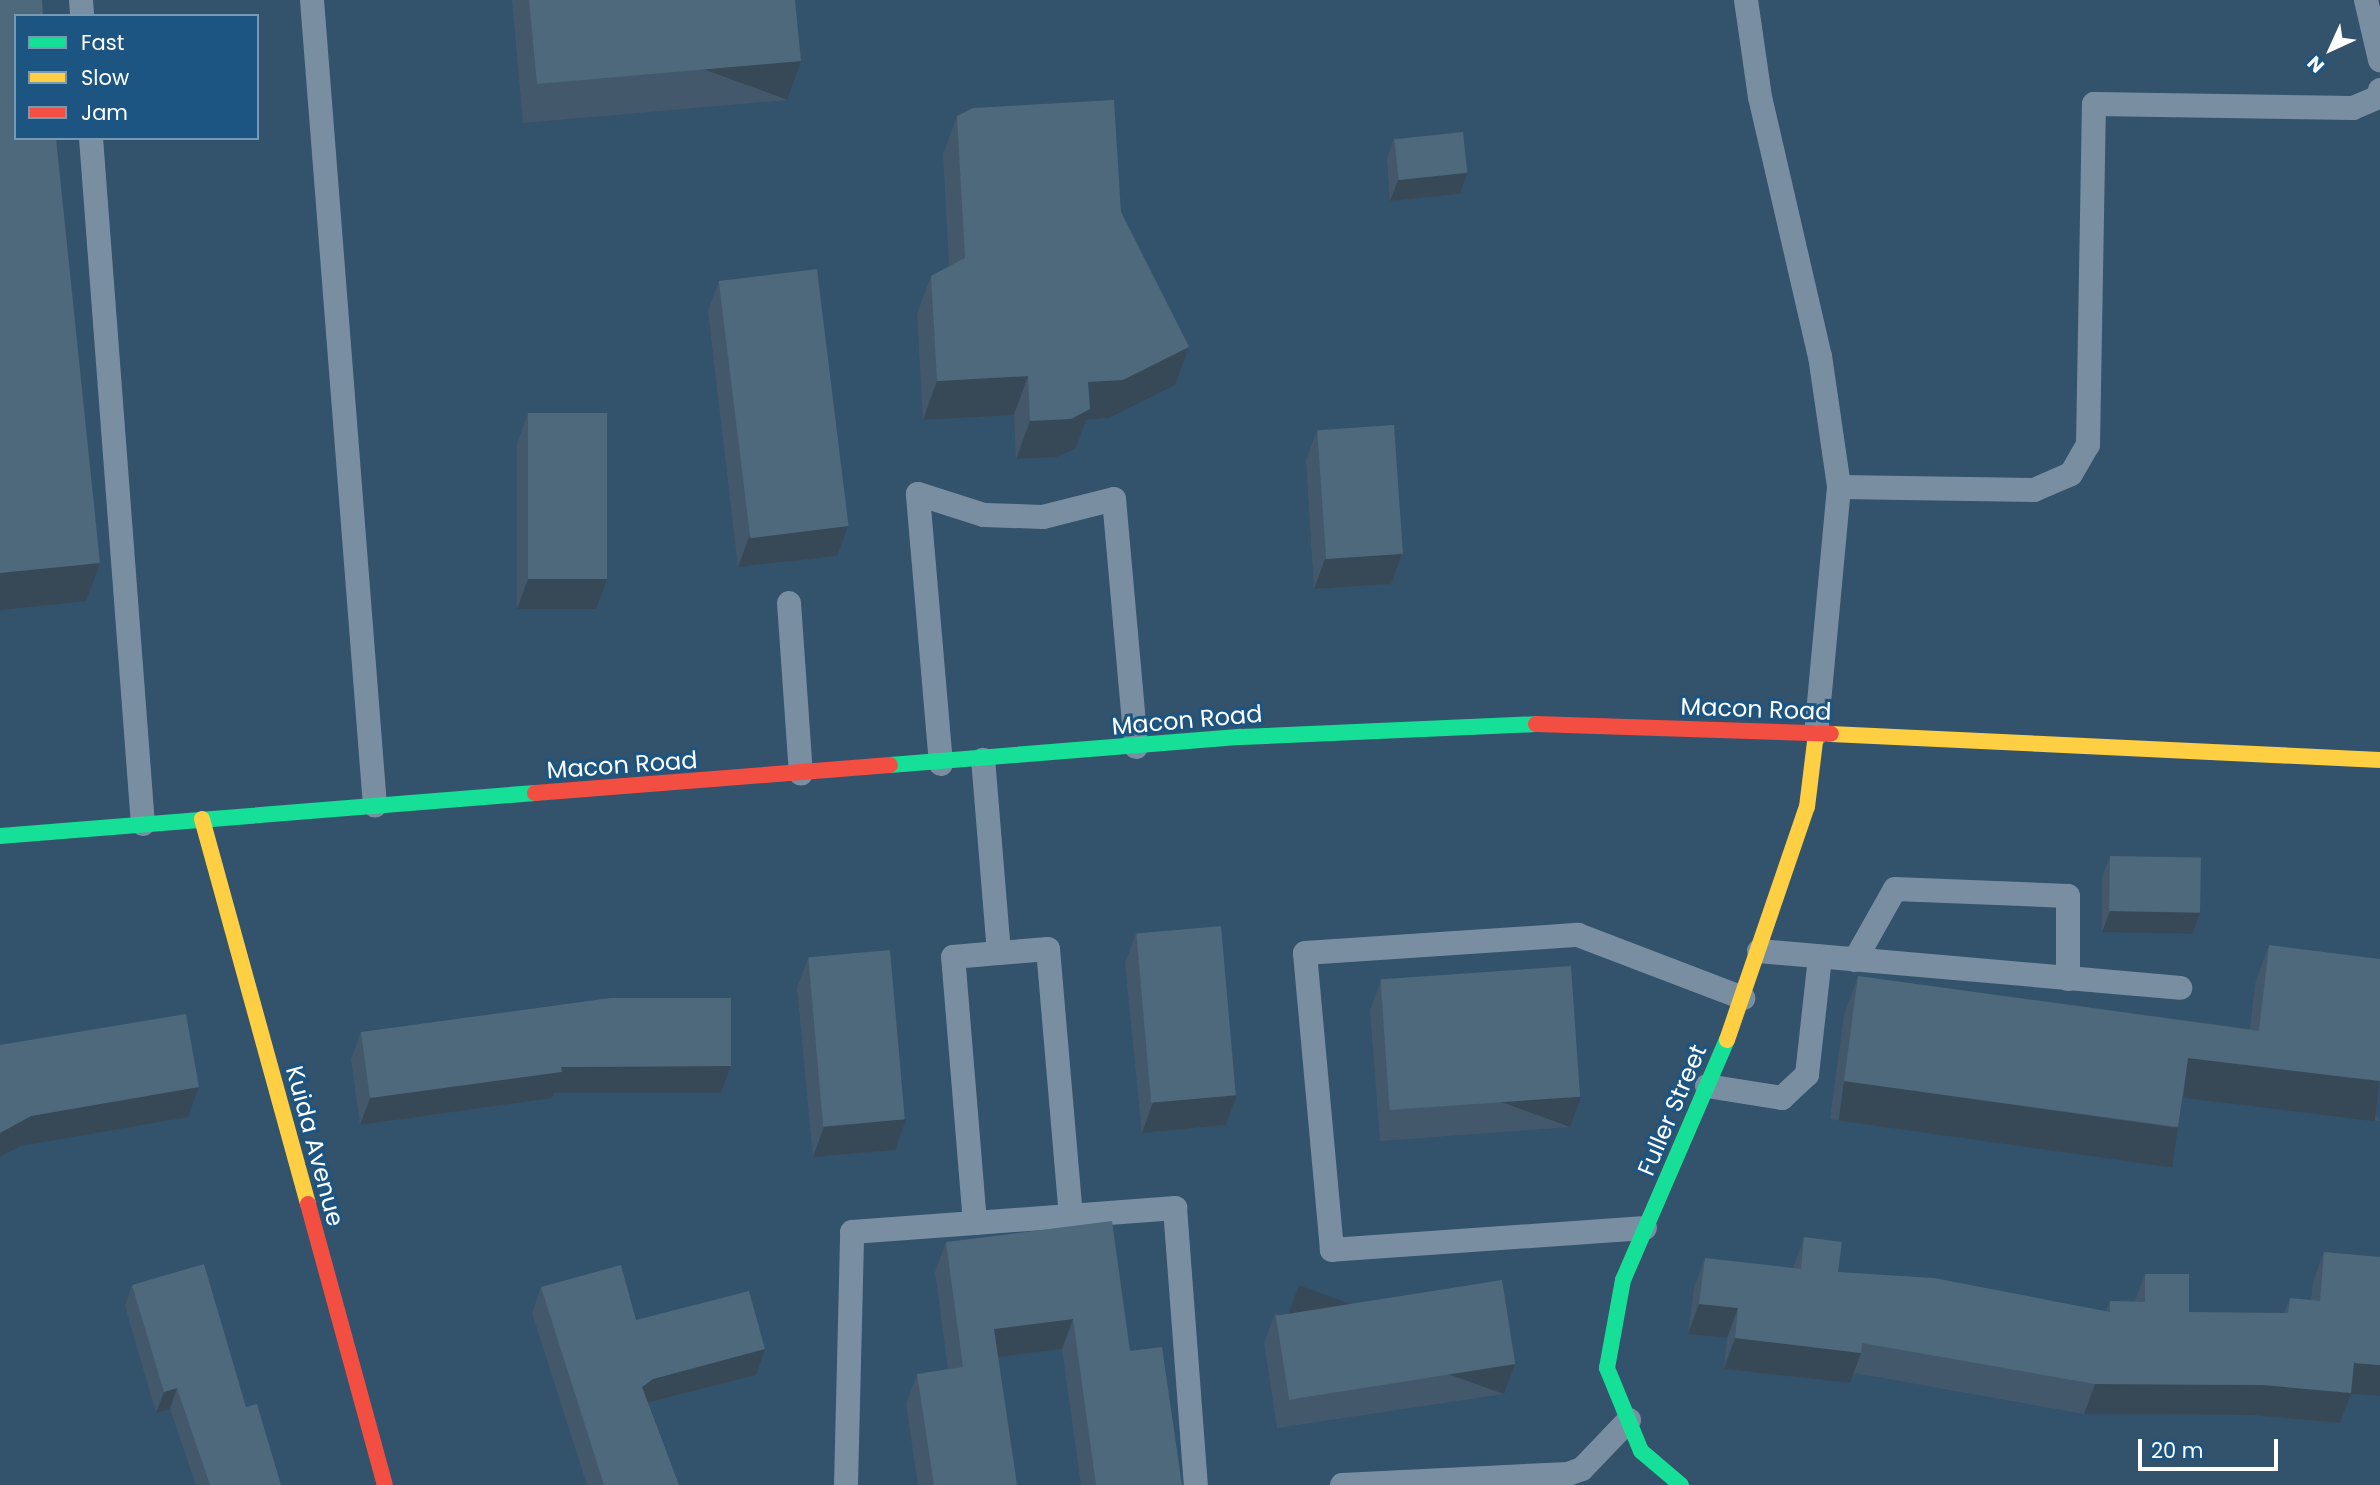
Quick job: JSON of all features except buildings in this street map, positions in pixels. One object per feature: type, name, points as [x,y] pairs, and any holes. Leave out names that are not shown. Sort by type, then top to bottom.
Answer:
[{"type":"main road","name":"Macon Road","points":[[0,836],[1136,747],[1591,722],[1816,734],[2219,747],[2380,760]]},
{"type":"main road","name":"Fuller Street","points":[[1681,1485],[1641,1451],[1607,1368],[1623,1280],[1744,998],[1807,807],[1816,734]]},
{"type":"main road","name":"Kuida Avenue","points":[[202,819],[385,1485]]},
{"type":"lane","points":[[312,0],[375,806]]},
{"type":"lane","points":[[1746,0],[1760,97],[1820,356],[1839,487],[1816,734]]},
{"type":"lane","points":[[2366,0],[2380,60]]},
{"type":"lane","points":[[1839,487],[2034,490],[2071,474],[2088,445],[2094,104],[2353,108],[2379,97],[2380,90]]},
{"type":"lane","points":[[91,140],[143,824]]},
{"type":"lane","points":[[941,764],[918,494],[984,515],[1043,517],[1114,499],[1136,747]]},
{"type":"lane","points":[[789,603],[801,774]]},
{"type":"lane","points":[[982,760],[999,953]]},
{"type":"lane","points":[[1855,960],[1895,889],[2068,895],[2068,979]]},
{"type":"lane","points":[[1645,1228],[1332,1250],[1305,953],[1578,936],[1744,998]]},
{"type":"lane","points":[[975,1223],[953,957],[1048,949],[1071,1216]]},
{"type":"lane","points":[[1759,951],[2180,988]]},
{"type":"lane","points":[[1707,1086],[1782,1098],[1807,1075],[1820,957]]},
{"type":"lane","points":[[846,1485],[852,1232],[1175,1208],[1196,1485]]},
{"type":"lane","points":[[1342,1485],[1440,1483],[1568,1474],[1582,1469],[1629,1420]]},
{"type":"traffic: fast","points":[[890,765],[1241,737],[1536,724]]},
{"type":"traffic: fast","points":[[0,836],[535,793]]},
{"type":"traffic: fast","points":[[1681,1485],[1641,1451],[1607,1368],[1623,1280],[1727,1040]]},
{"type":"traffic: slow","points":[[1727,1040],[1807,807],[1816,734]]},
{"type":"traffic: slow","points":[[1831,734],[2380,760]]},
{"type":"traffic: slow","points":[[202,819],[308,1204]]},
{"type":"traffic: jam","points":[[1536,724],[1831,734]]},
{"type":"traffic: jam","points":[[535,793],[890,765]]},
{"type":"traffic: jam","points":[[308,1204],[385,1485]]}]
